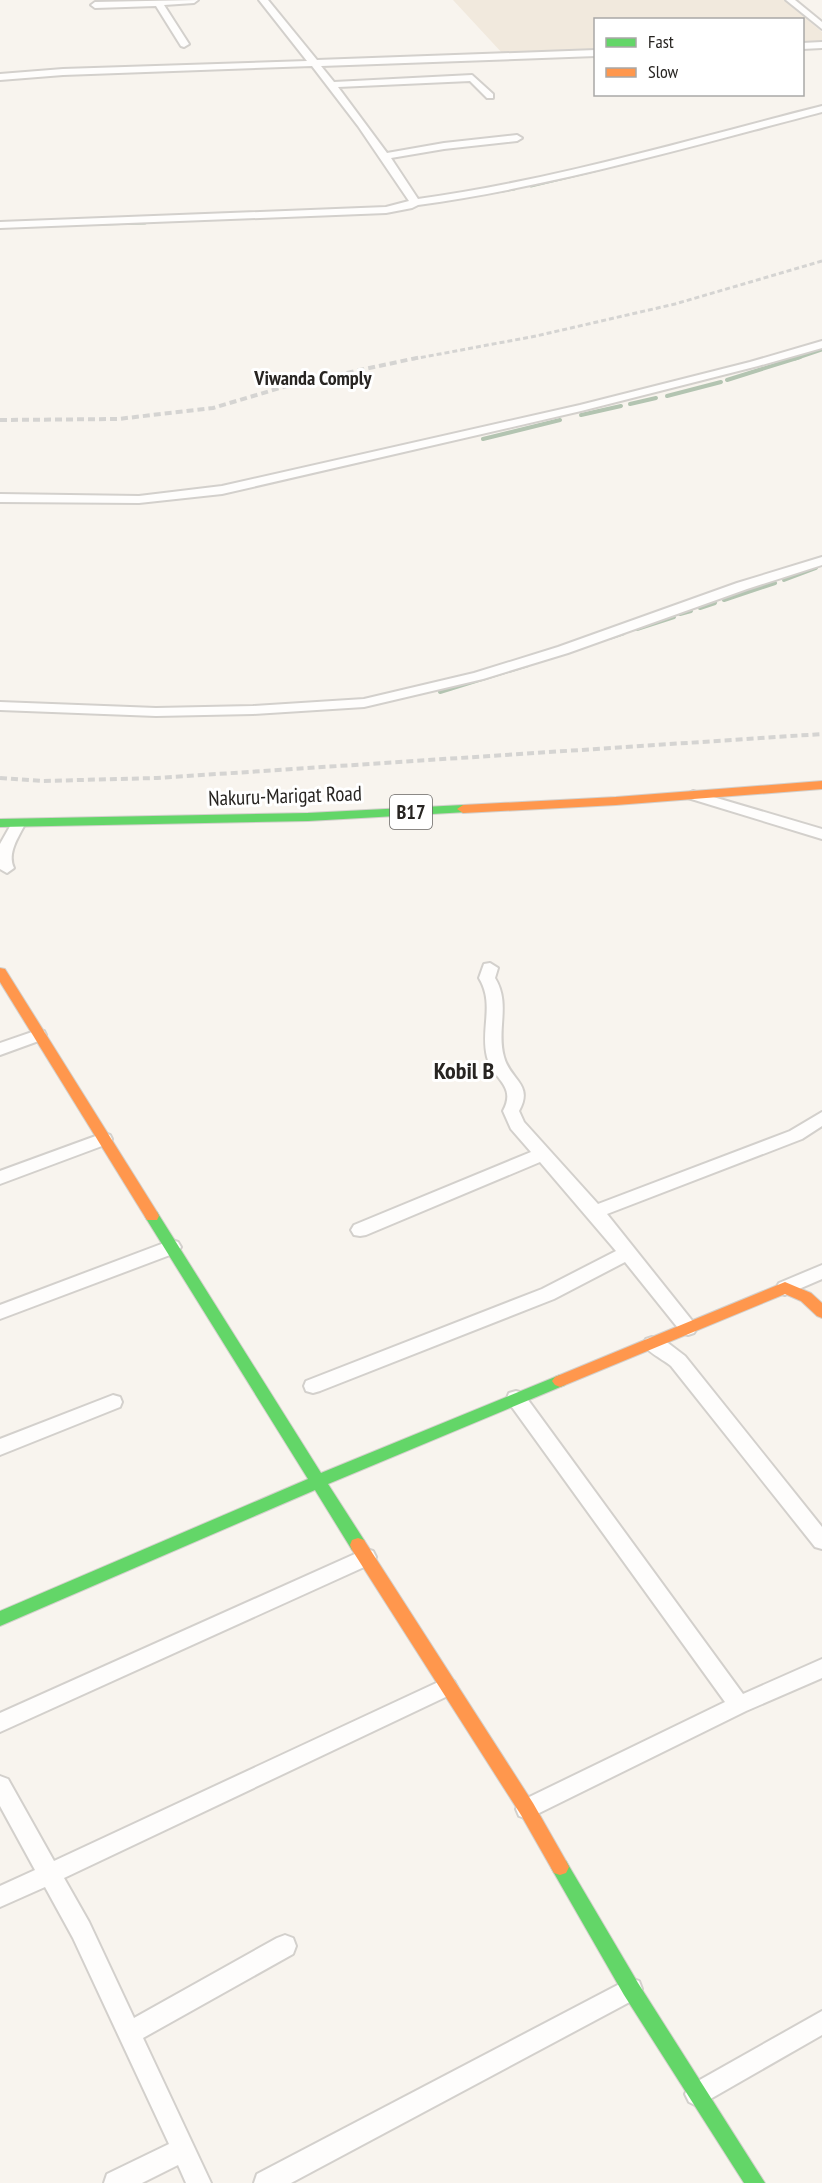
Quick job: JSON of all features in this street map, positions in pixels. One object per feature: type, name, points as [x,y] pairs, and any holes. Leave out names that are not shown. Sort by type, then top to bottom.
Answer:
[{"type":"street","points":[[95,5],[194,0]]},
{"type":"street","points":[[263,0],[315,63],[386,156],[415,202]]},
{"type":"street","points":[[790,0],[822,26]]},
{"type":"street","points":[[160,3],[160,9],[184,44]]},
{"type":"street","points":[[804,46],[822,45]]},
{"type":"street","points":[[0,77],[594,53]]},
{"type":"street","points":[[332,85],[472,78],[490,96]]},
{"type":"street","points":[[0,225],[386,210],[408,206],[415,202],[473,194],[570,174],[822,109]]},
{"type":"street","points":[[386,156],[435,147],[517,138]]},
{"type":"street","points":[[0,498],[138,500],[211,492],[581,408],[754,364],[822,344]]},
{"type":"street","points":[[0,706],[156,712],[253,710],[364,703],[468,679],[563,650],[742,586],[822,561]]},
{"type":"street","name":"Nakuru-Marigat Road","points":[[0,824],[319,816],[693,795],[822,785]]},
{"type":"street","points":[[693,795],[822,834]]},
{"type":"street","points":[[0,812],[18,824],[3,860],[7,868]]},
{"type":"street","points":[[490,968],[487,978],[494,990],[497,1005],[496,1059],[517,1090],[518,1096],[511,1112],[517,1125],[595,1212],[688,1328]]},
{"type":"street","points":[[0,972],[447,1687],[527,1809],[631,1989],[755,2183]]},
{"type":"street","points":[[0,1049],[38,1035]]},
{"type":"street","points":[[595,1212],[796,1135],[822,1118]]},
{"type":"street","points":[[0,1178],[104,1139]]},
{"type":"street","points":[[360,1230],[542,1154]]},
{"type":"street","points":[[0,1312],[172,1246]]},
{"type":"street","points":[[313,1386],[548,1294],[627,1253]]},
{"type":"street","points":[[0,1618],[516,1398],[652,1344],[822,1272]]},
{"type":"street","points":[[785,1288],[806,1297],[822,1312]]},
{"type":"street","points":[[652,1344],[662,1348],[678,1361],[822,1541]]},
{"type":"street","points":[[516,1398],[739,1705]]},
{"type":"street","points":[[0,1447],[113,1402]]},
{"type":"street","points":[[0,1723],[366,1557]]},
{"type":"street","points":[[527,1809],[739,1705],[822,1668]]},
{"type":"street","points":[[0,1897],[447,1687]]},
{"type":"street","points":[[0,1786],[81,1930],[199,2183]]},
{"type":"street","points":[[128,2034],[285,1946]]},
{"type":"street","points":[[266,2183],[631,1989]]},
{"type":"street","points":[[698,2094],[822,2022]]},
{"type":"street","points":[[116,2183],[183,2150]]},
{"type":"shaded area","points":[[453,0],[784,0],[822,32],[822,41],[804,43],[804,18],[594,18],[594,51],[503,54]]},
{"type":"waterway","points":[[531,186],[602,169]]},
{"type":"waterway","points":[[428,203],[514,189]]},
{"type":"waterway","points":[[97,224],[145,223]]},
{"type":"waterway","points":[[795,359],[822,350]]},
{"type":"waterway","points":[[727,380],[800,357]]},
{"type":"waterway","points":[[667,396],[721,382]]},
{"type":"waterway","points":[[630,404],[656,398]]},
{"type":"waterway","points":[[581,415],[621,406]]},
{"type":"waterway","points":[[483,439],[560,420]]},
{"type":"waterway","points":[[784,580],[816,568]]},
{"type":"waterway","points":[[724,600],[775,583]]},
{"type":"waterway","points":[[700,608],[715,603]]},
{"type":"waterway","points":[[680,614],[691,611]]},
{"type":"waterway","points":[[637,629],[674,617]]},
{"type":"waterway","points":[[609,638],[624,633]]},
{"type":"waterway","points":[[440,692],[528,665]]},
{"type":"railway","points":[[413,359],[536,336],[675,304],[822,261]]},
{"type":"railway","points":[[0,420],[118,419],[213,408],[290,385],[421,357]]},
{"type":"railway","points":[[0,778],[42,781],[157,778],[822,734]]},
{"type":"traffic: fast","points":[[0,823],[308,817],[463,809]]},
{"type":"traffic: fast","points":[[152,1216],[358,1545]]},
{"type":"traffic: fast","points":[[0,1619],[319,1481],[560,1381]]},
{"type":"traffic: fast","points":[[560,1867],[631,1989],[755,2183]]},
{"type":"traffic: slow","points":[[463,809],[616,801],[822,785]]},
{"type":"traffic: slow","points":[[0,972],[152,1216]]},
{"type":"traffic: slow","points":[[560,1381],[785,1288],[806,1297],[822,1312]]},
{"type":"traffic: slow","points":[[358,1545],[527,1809],[560,1867]]},
{"type":"district","name":"Viwanda Comply","points":[[313,378]]},
{"type":"district","name":"Kobil B","points":[[464,1071]]}]
